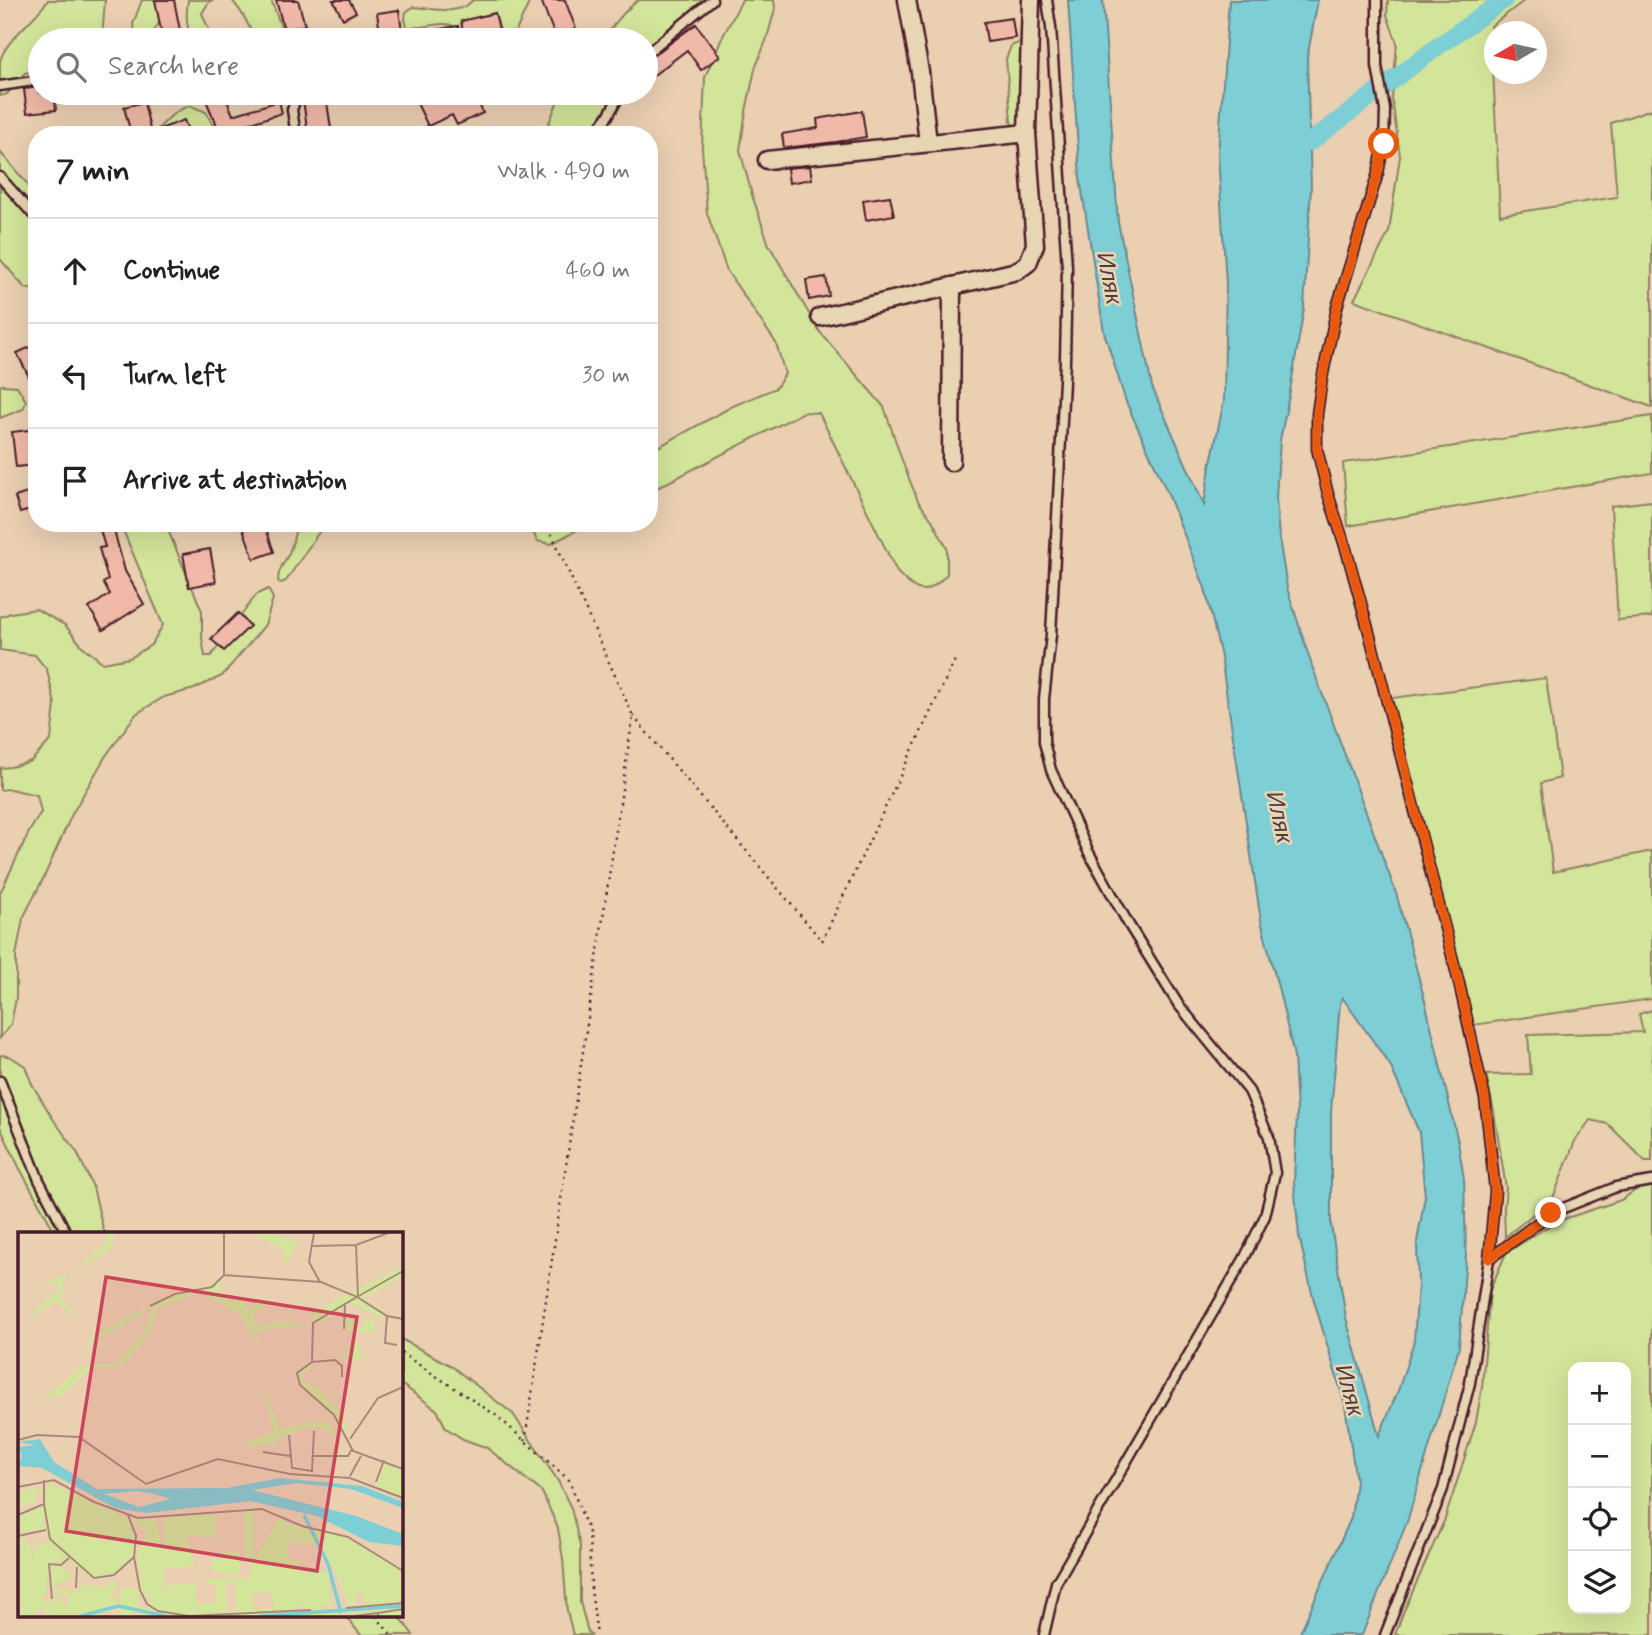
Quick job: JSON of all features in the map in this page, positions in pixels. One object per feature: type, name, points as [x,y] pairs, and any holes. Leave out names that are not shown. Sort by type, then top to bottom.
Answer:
[{"type":"street","points":[[907,0],[920,72],[928,143]]},
{"type":"street","points":[[820,317],[1017,271],[1028,263],[1035,245],[1027,134],[1031,0]]},
{"type":"street","points":[[767,160],[1027,134]]},
{"type":"street","points":[[951,462],[952,286]]},
{"type":"lane","points":[[658,44],[712,0]]},
{"type":"lane","points":[[1044,1635],[1056,1583],[1244,1259],[1265,1216],[1275,1173],[1269,1137],[1249,1091],[1178,1004],[1129,925],[1088,851],[1051,770],[1044,742],[1044,699],[1051,635],[1065,361],[1067,267],[1047,0]]},
{"type":"lane","points":[[1377,0],[1377,66],[1385,110],[1384,144],[1378,173],[1337,307],[1317,414],[1317,449],[1369,632],[1459,983],[1485,1098],[1495,1191],[1489,1259],[1470,1383],[1443,1489],[1385,1635]]},
{"type":"lane","points":[[0,86],[28,82]]},
{"type":"lane","points":[[294,105],[295,126]]},
{"type":"lane","points":[[601,126],[614,105]]},
{"type":"lane","points":[[0,177],[28,209]]},
{"type":"lane","points":[[0,1081],[39,1180],[66,1232]]},
{"type":"lane","points":[[1489,1259],[1551,1213],[1616,1187],[1652,1181]]},
{"type":"path","points":[[550,532],[633,716],[822,941],[955,660]]},
{"type":"path","points":[[525,1441],[633,716]]},
{"type":"path","points":[[402,1354],[497,1416],[569,1479],[589,1533],[591,1589],[597,1635]]},
{"type":"path","points":[[378,1618],[391,1635]]},
{"type":"green space","points":[[48,0],[105,0],[103,28],[28,28],[28,72],[7,94],[0,96],[2,54]]},
{"type":"green space","points":[[142,0],[174,0],[156,28],[134,28]]},
{"type":"green space","points":[[188,0],[214,0],[209,2],[202,13],[208,28],[188,28]]},
{"type":"green space","points":[[232,0],[271,0],[282,28],[250,28]]},
{"type":"green space","points":[[473,0],[527,0],[529,3],[517,28],[455,28],[449,24],[407,27],[406,12],[413,7],[452,10]]},
{"type":"green space","points":[[639,0],[711,0],[658,47],[658,28],[611,28]]},
{"type":"green space","points":[[742,0],[774,0],[775,9],[755,69],[740,150],[769,245],[819,331],[884,407],[918,501],[947,548],[947,574],[927,589],[922,590],[910,585],[897,572],[819,413],[804,412],[658,487],[658,447],[733,406],[776,388],[785,374],[776,343],[727,271],[707,213],[702,148],[705,77]]},
{"type":"green space","points":[[1388,0],[1525,0],[1498,21],[1484,21],[1484,84],[1494,84],[1500,215],[1617,197],[1611,123],[1652,109],[1652,407],[1354,300],[1389,232],[1400,156],[1392,99],[1397,43],[1387,15]]},
{"type":"green space","points":[[1027,42],[1020,124],[1014,126],[1011,122],[1006,59],[1011,46]]},
{"type":"green space","points":[[556,105],[613,105],[607,126],[548,126]]},
{"type":"green space","points":[[191,106],[206,112],[213,126],[161,126],[180,110]]},
{"type":"green space","points":[[0,152],[28,185],[28,288],[0,259]]},
{"type":"green space","points":[[0,386],[17,386],[26,401],[23,409],[0,418]]},
{"type":"green space","points":[[1652,416],[1652,473],[1348,526],[1343,463]]},
{"type":"green space","points":[[1652,501],[1652,617],[1618,620],[1611,506]]},
{"type":"green space","points":[[124,532],[169,532],[202,611],[205,656],[211,656],[257,594],[268,589],[273,598],[265,625],[222,676],[194,689],[164,697],[136,714],[105,757],[72,814],[23,918],[16,956],[16,998],[11,1024],[0,1038],[0,893],[41,812],[37,795],[10,789],[0,790],[0,768],[31,761],[51,740],[55,704],[47,670],[35,655],[0,650],[0,617],[36,609],[65,625],[82,646],[103,663],[130,658],[151,645],[163,625]]},
{"type":"green space","points":[[295,532],[319,532],[286,581],[281,583],[278,581],[279,573]]},
{"type":"green space","points":[[533,532],[573,532],[551,544],[537,541]]},
{"type":"green space","points":[[1546,678],[1560,778],[1541,783],[1553,872],[1652,851],[1652,999],[1473,1025],[1392,698]]},
{"type":"green space","points":[[1652,1010],[1652,1161],[1645,1161],[1608,1124],[1590,1120],[1575,1141],[1553,1198],[1505,1237],[1506,1188],[1486,1075],[1531,1074],[1528,1035],[1643,1032],[1639,1014]]},
{"type":"green space","points":[[0,1056],[11,1057],[25,1066],[32,1084],[53,1119],[77,1152],[93,1187],[105,1232],[55,1232],[0,1127]]},
{"type":"green space","points":[[1652,1179],[1652,1635],[1395,1635],[1445,1519],[1476,1422],[1482,1388],[1490,1290],[1506,1253],[1555,1222],[1621,1200]]},
{"type":"green space","points":[[402,1340],[450,1365],[513,1414],[558,1481],[571,1508],[580,1546],[580,1602],[591,1635],[573,1635],[567,1611],[558,1528],[542,1492],[487,1448],[463,1439],[446,1428],[437,1410],[402,1385]]},
{"type":"green space","points":[[347,1618],[400,1618],[413,1635],[361,1635]]},
{"type":"water","name":"Иляк","points":[[1068,0],[1103,0],[1118,222],[1152,387],[1204,505],[1224,401],[1226,283],[1218,154],[1229,0],[1318,0],[1307,58],[1311,187],[1304,308],[1280,440],[1276,497],[1279,538],[1287,588],[1312,666],[1396,893],[1426,1005],[1464,1179],[1466,1255],[1459,1347],[1407,1522],[1362,1635],[1299,1635],[1351,1518],[1356,1481],[1345,1405],[1313,1297],[1299,1236],[1294,1183],[1297,1112],[1294,1056],[1261,921],[1221,657],[1205,588],[1168,494],[1126,402],[1104,332],[1080,178]],"holes":[[[1342,997],[1390,1065],[1419,1132],[1425,1196],[1417,1242],[1418,1285],[1414,1341],[1398,1391],[1379,1436],[1346,1318],[1331,1225],[1331,1112]]]},
{"type":"building","points":[[155,0],[174,0],[180,28],[161,28]]},
{"type":"building","points":[[276,0],[298,0],[305,25],[283,28]]},
{"type":"building","points":[[333,0],[349,0],[356,12],[343,19]]},
{"type":"building","points":[[541,0],[565,0],[576,28],[552,28]]},
{"type":"building","points":[[399,10],[402,28],[379,28],[377,13]]},
{"type":"building","points":[[495,13],[499,28],[462,28],[461,21]]},
{"type":"building","points":[[1012,18],[1015,38],[987,42],[984,22]]},
{"type":"building","points":[[696,24],[720,56],[701,70],[687,50],[658,72],[658,52]]},
{"type":"building","points":[[28,88],[28,105],[55,105],[56,110],[27,113],[24,89]]},
{"type":"building","points":[[145,105],[149,126],[129,126],[124,107]]},
{"type":"building","points":[[208,105],[229,105],[233,115],[266,105],[280,105],[282,113],[241,126],[217,126]]},
{"type":"building","points":[[304,105],[327,105],[331,126],[307,126]]},
{"type":"building","points":[[418,105],[479,105],[483,113],[457,125],[452,115],[428,126]]},
{"type":"building","points":[[862,111],[866,137],[784,148],[782,134],[818,128],[817,119]]},
{"type":"building","points":[[184,120],[186,126],[168,126]]},
{"type":"building","points":[[810,166],[812,179],[789,183],[787,168]]},
{"type":"building","points":[[890,196],[894,215],[866,220],[863,200]]},
{"type":"building","points":[[826,277],[829,296],[809,300],[806,280]]},
{"type":"building","points":[[28,348],[28,375],[17,353]]},
{"type":"building","points":[[28,430],[28,466],[16,467],[12,432]]},
{"type":"building","points":[[28,493],[28,511],[20,513],[15,497]]},
{"type":"building","points":[[101,532],[114,532],[125,571],[144,604],[103,630],[89,608],[110,594],[103,583],[108,580],[99,548],[105,547]]},
{"type":"building","points":[[244,532],[267,532],[274,552],[254,559]]},
{"type":"building","points":[[210,549],[216,582],[189,587],[183,554]]},
{"type":"building","points":[[238,613],[250,626],[224,651],[211,639]]},
{"type":"waterway","points":[[1310,142],[1504,0]]},
{"type":"route","points":[[1384,144],[1378,173],[1337,307],[1317,414],[1317,449],[1401,755],[1459,983],[1485,1098],[1495,1191],[1489,1259],[1551,1213]]}]
